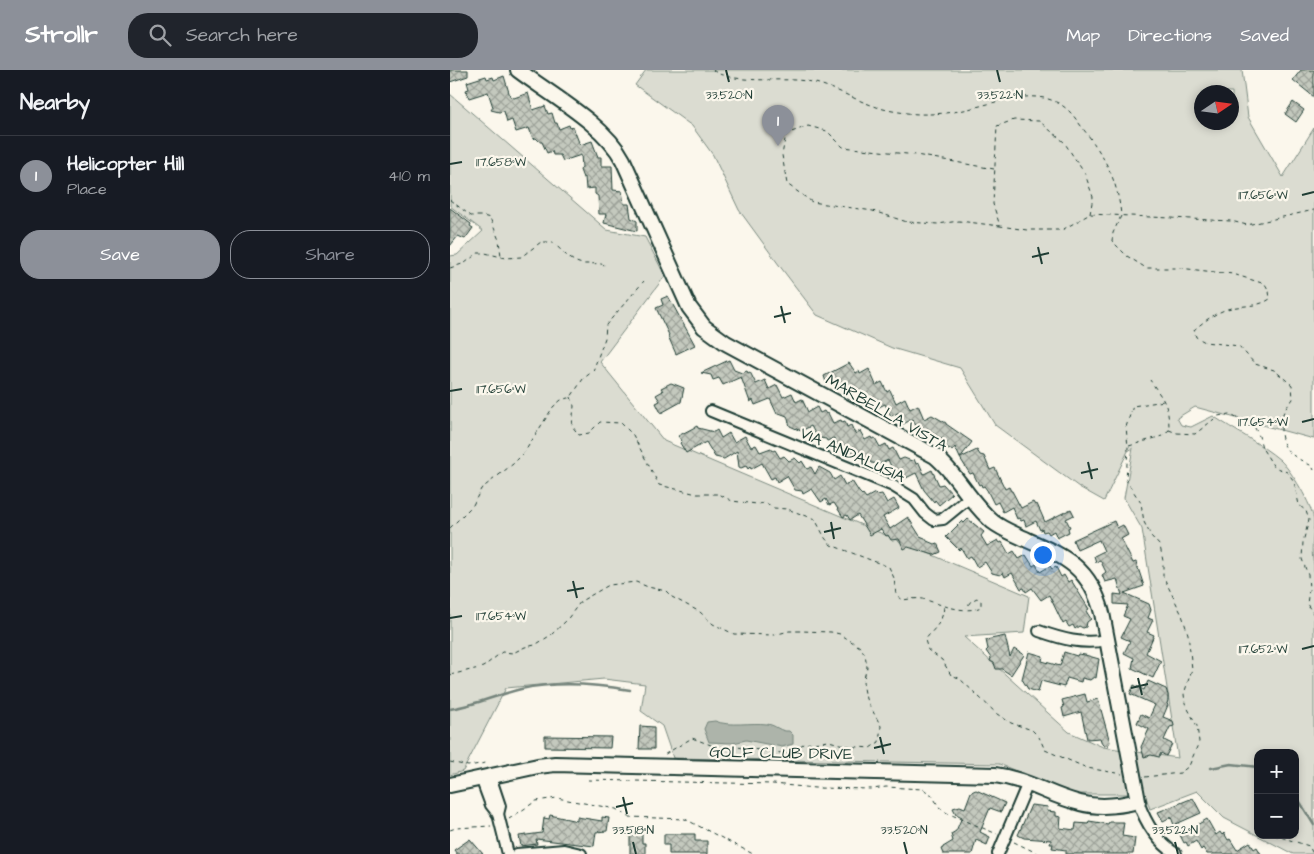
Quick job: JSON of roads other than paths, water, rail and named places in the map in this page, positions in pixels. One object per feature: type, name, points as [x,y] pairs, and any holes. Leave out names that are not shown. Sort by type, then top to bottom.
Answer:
[{"type":"street","name":"MARBELLA VISTA","points":[[518,70],[596,126],[616,148],[630,175],[688,307],[704,328],[726,343],[935,456],[950,471],[985,514],[1005,529],[1055,552],[1077,568],[1090,583],[1100,603],[1138,800],[1150,828],[1162,843],[1176,854]]},
{"type":"street","name":"VIA ANDALUSIA","points":[[711,411],[893,486],[914,499],[934,520],[943,519],[970,497]]},
{"type":"street","points":[[1039,631],[1072,642],[1099,642],[1107,640]]},
{"type":"street","name":"GOLF CLUB DRIVE","points":[[450,785],[555,764],[662,766],[995,774],[1028,783],[1070,800],[1090,805],[1110,805],[1138,800]]},
{"type":"street","points":[[486,777],[500,806],[500,819],[508,854]]},
{"type":"street","points":[[998,854],[1028,783]]},
{"type":"street","points":[[517,854],[564,850],[581,854]]},
{"type":"waterway","points":[[450,709],[535,686],[589,685],[630,690]]},
{"type":"waterway","points":[[1211,768],[1231,764],[1254,767]]},
{"type":"waterway","points":[[1299,801],[1314,825]]},
{"type":"place","name":"Helicopter Hill","points":[[778,146]]}]
